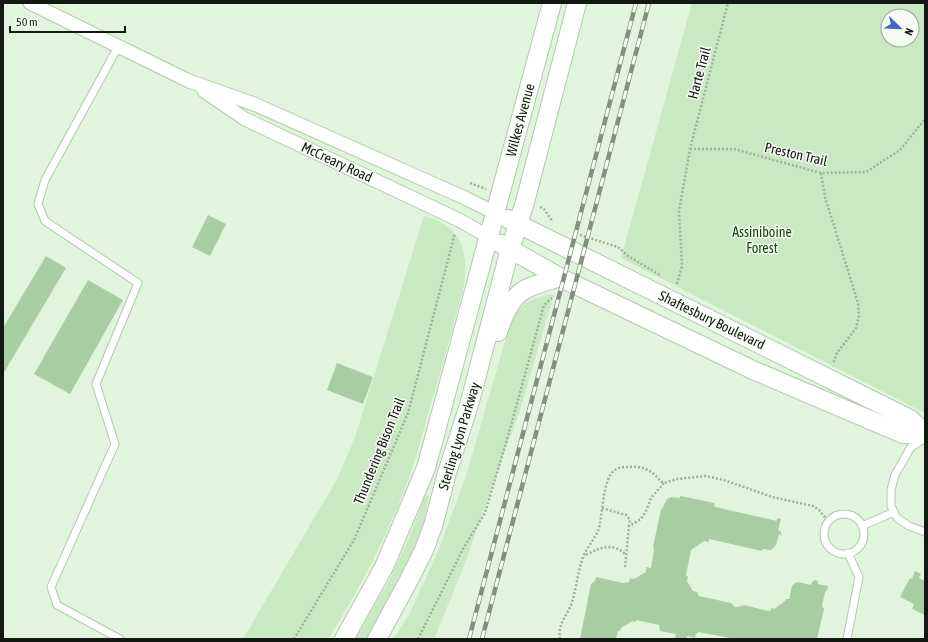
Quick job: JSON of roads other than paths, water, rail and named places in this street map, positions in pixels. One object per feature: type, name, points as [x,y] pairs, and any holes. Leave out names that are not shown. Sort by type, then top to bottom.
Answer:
[{"type":"main road","name":"Wilkes Avenue","points":[[489,237],[552,3]]},
{"type":"main road","name":"Wilkes Avenue","points":[[518,224],[577,3]]},
{"type":"main road","name":"Shaftesbury Boulevard","points":[[495,213],[910,419],[925,435]]},
{"type":"main road","name":"Sterling Lyon Parkway","points":[[377,639],[410,580],[433,526],[447,473],[469,404],[518,224]]},
{"type":"main road","name":"Shaftesbury Boulevard","points":[[489,237],[565,280],[755,371],[903,434],[925,435]]},
{"type":"main road","name":"Sterling Lyon Parkway","points":[[344,639],[384,567],[426,468],[489,237]]},
{"type":"main road","points":[[469,404],[486,368],[503,316],[513,300],[524,290],[565,280]]},
{"type":"street","name":"McCreary Road","points":[[30,3],[189,81],[254,104],[465,198],[495,213]]},
{"type":"street","name":"McCreary Road","points":[[189,81],[245,119],[459,220],[489,237]]},
{"type":"lane","points":[[118,47],[46,180],[38,204],[45,221],[138,283],[96,384],[116,444],[51,586],[56,605],[120,639]]},
{"type":"lane","points":[[925,435],[911,447],[895,475],[891,490],[891,506],[897,518],[909,526],[925,532]]},
{"type":"lane","points":[[862,526],[894,512]]},
{"type":"lane","points":[[846,515],[855,518],[862,526],[864,534],[861,544],[856,550],[848,553],[837,553],[827,544],[824,532],[829,522],[836,516],[846,515]]},
{"type":"lane","points":[[847,639],[859,577],[848,553]]},
{"type":"railway","points":[[469,639],[636,3]]},
{"type":"railway","points":[[482,639],[649,3]]},
{"type":"park label","name":"Assiniboine Forest","points":[[762,240]]}]
